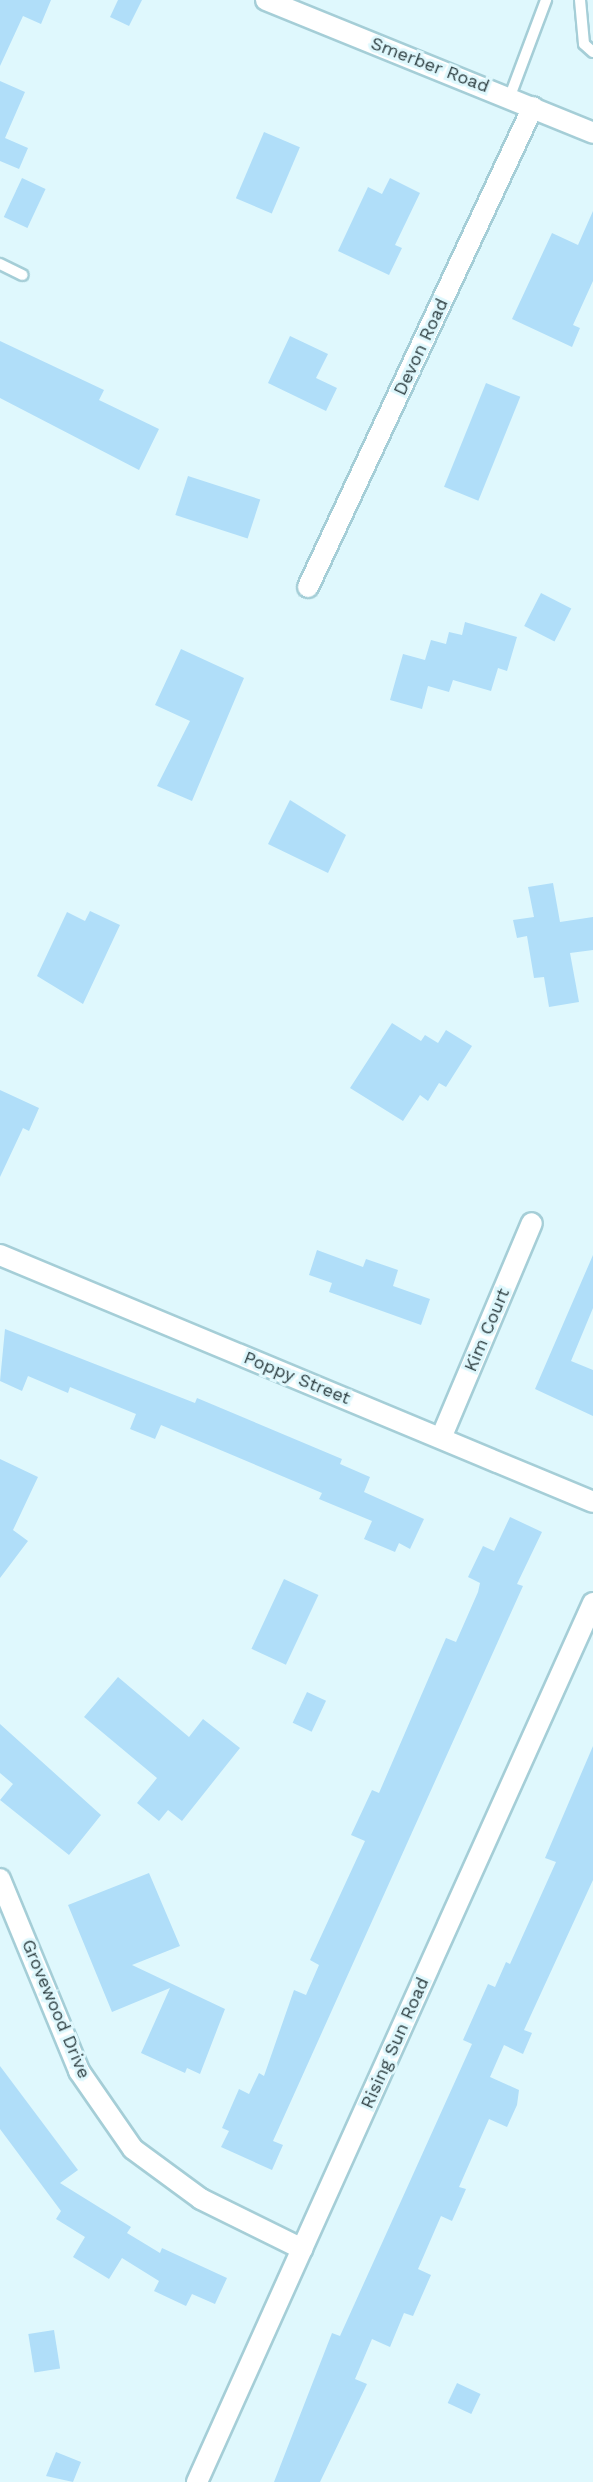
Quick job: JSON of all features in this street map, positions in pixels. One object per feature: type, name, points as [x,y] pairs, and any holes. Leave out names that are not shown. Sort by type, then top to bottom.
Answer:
[{"type":"street","name":"Smerber Road","points":[[266,0],[510,96],[593,133]]},
{"type":"street","name":"Devon Road","points":[[308,587],[533,107]]},
{"type":"street","name":"Kim Court","points":[[441,1438],[532,1223]]},
{"type":"street","name":"Poppy Street","points":[[0,1255],[593,1502]]},
{"type":"street","name":"Rising Sun Road","points":[[197,2482],[593,1603]]},
{"type":"street","name":"Grovewood Drive","points":[[0,1879],[79,2071],[133,2149],[201,2199],[302,2249]]},
{"type":"lane","points":[[510,96],[546,0]]},
{"type":"lane","points":[[580,0],[584,44],[593,52]]},
{"type":"lane","points":[[0,264],[23,275]]},
{"type":"building","points":[[0,0],[51,0],[41,24],[23,16],[0,66]]},
{"type":"building","points":[[118,0],[142,0],[129,26],[110,17]]},
{"type":"building","points":[[0,81],[25,92],[5,138],[28,148],[19,169],[0,161]]},
{"type":"building","points":[[264,132],[300,147],[272,214],[236,198]]},
{"type":"building","points":[[22,178],[46,189],[27,228],[4,217]]},
{"type":"building","points":[[390,178],[420,193],[395,245],[402,248],[389,275],[338,251],[368,187],[382,194]]},
{"type":"building","points":[[593,211],[593,281],[573,325],[580,328],[572,347],[512,319],[552,233],[578,245]]},
{"type":"building","points":[[290,336],[328,354],[316,378],[337,388],[326,411],[268,383]]},
{"type":"building","points":[[0,341],[104,390],[99,400],[159,429],[139,470],[0,398]]},
{"type":"building","points":[[486,383],[520,397],[478,501],[444,487]]},
{"type":"building","points":[[188,476],[260,499],[248,538],[175,515]]},
{"type":"building","points":[[541,593],[571,608],[554,641],[524,626]]},
{"type":"building","points":[[465,622],[517,637],[507,671],[498,668],[491,691],[453,680],[449,692],[428,686],[422,709],[390,700],[403,654],[425,660],[431,640],[446,644],[449,632],[462,635]]},
{"type":"building","points":[[181,649],[244,678],[192,801],[157,786],[190,721],[155,705]]},
{"type":"building","points":[[290,800],[346,835],[328,873],[268,844]]},
{"type":"building","points":[[553,883],[560,922],[593,917],[593,950],[570,953],[579,1002],[549,1007],[544,977],[534,978],[527,936],[517,938],[513,920],[534,917],[528,887]]},
{"type":"building","points":[[90,911],[120,925],[83,1004],[37,976],[67,912],[85,921]]},
{"type":"building","points":[[392,1023],[421,1041],[425,1035],[438,1043],[446,1030],[472,1046],[446,1087],[439,1083],[428,1101],[420,1095],[403,1121],[350,1088]]},
{"type":"building","points":[[0,1090],[39,1108],[29,1131],[23,1128],[0,1177]]},
{"type":"building","points":[[317,1250],[363,1267],[366,1259],[398,1270],[393,1286],[430,1299],[421,1325],[329,1292],[332,1283],[309,1275]]},
{"type":"building","points":[[593,1255],[593,1308],[571,1361],[593,1370],[593,1416],[535,1389]]},
{"type":"building","points":[[5,1329],[195,1403],[197,1398],[342,1459],[340,1464],[370,1477],[364,1492],[424,1519],[410,1549],[399,1543],[395,1552],[364,1539],[372,1521],[319,1499],[322,1493],[161,1425],[155,1439],[130,1429],[136,1414],[70,1387],[68,1393],[28,1376],[22,1391],[0,1381]]},
{"type":"building","points":[[0,1459],[38,1477],[13,1530],[28,1541],[0,1578]]},
{"type":"building","points":[[510,1517],[542,1532],[517,1584],[523,1586],[273,2141],[283,2145],[272,2170],[221,2147],[229,2131],[222,2128],[239,2089],[249,2094],[259,2073],[264,2076],[294,1990],[306,1995],[319,1965],[310,1960],[365,1841],[351,1835],[372,1790],[379,1793],[446,1638],[456,1642],[478,1592],[480,1583],[468,1577],[483,1546],[494,1551]]},
{"type":"building","points":[[284,1579],[318,1595],[286,1665],[251,1649]]},
{"type":"building","points":[[118,1677],[189,1737],[203,1719],[240,1748],[182,1821],[168,1810],[159,1821],[137,1803],[157,1778],[84,1717]]},
{"type":"building","points":[[307,1692],[326,1701],[312,1732],[293,1723]]},
{"type":"building","points":[[0,1724],[101,1815],[69,1855],[0,1800],[13,1784],[0,1773]]},
{"type":"building","points":[[593,1746],[593,1880],[524,2030],[532,2033],[523,2054],[504,2045],[490,2077],[519,2090],[517,2105],[507,2127],[489,2119],[459,2187],[466,2189],[452,2221],[441,2216],[418,2269],[431,2275],[413,2316],[404,2313],[390,2347],[372,2339],[355,2379],[367,2384],[320,2482],[274,2482],[332,2333],[340,2336],[472,2044],[463,2040],[488,1984],[495,1987],[506,1962],[510,1964],[556,1862],[545,1858]]},
{"type":"building","points":[[149,1873],[180,1946],[132,1965],[225,2009],[200,2074],[187,2068],[185,2073],[141,2053],[170,1988],[112,2012],[68,1905]]},
{"type":"building","points":[[0,2066],[78,2170],[60,2183],[131,2227],[127,2233],[160,2253],[162,2248],[227,2278],[215,2304],[192,2294],[186,2306],[154,2291],[159,2281],[122,2258],[109,2279],[73,2257],[85,2237],[56,2219],[61,2211],[0,2129]]},
{"type":"building","points":[[54,2330],[60,2369],[34,2373],[28,2334]]},
{"type":"building","points":[[457,2383],[481,2394],[471,2414],[448,2403]]},
{"type":"building","points":[[56,2452],[81,2462],[73,2482],[46,2476]]}]
